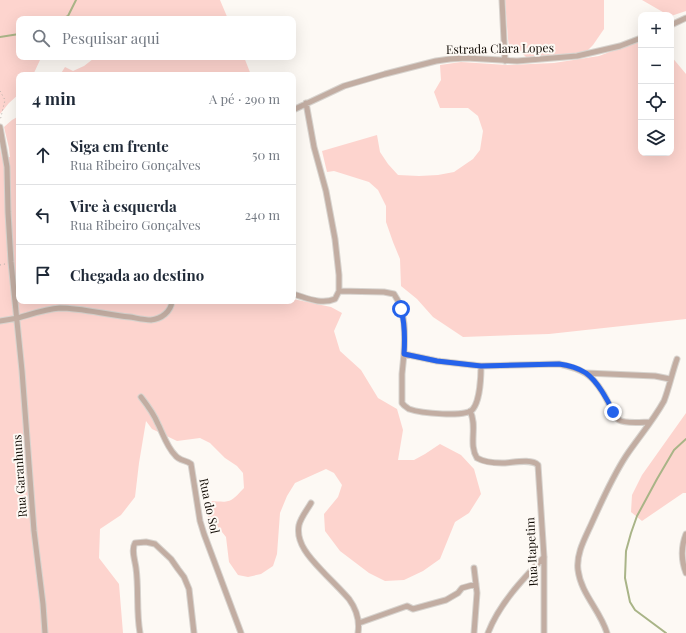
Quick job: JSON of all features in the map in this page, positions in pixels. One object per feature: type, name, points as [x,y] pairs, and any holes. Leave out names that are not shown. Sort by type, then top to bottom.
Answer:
[{"type":"street","points":[[502,0],[505,61]]},
{"type":"street","points":[[674,24],[686,18]]},
{"type":"street","name":"Estrada Clara Lopes","points":[[296,108],[344,86],[436,61],[466,58],[505,61],[577,56],[620,46],[638,39]]},
{"type":"street","points":[[296,295],[318,301],[330,301],[336,299],[339,291],[339,275],[331,217],[326,191],[314,147],[306,103]]},
{"type":"street","name":"Rua Garanhuns","points":[[0,127],[7,167],[8,224],[22,372],[34,531],[45,633]]},
{"type":"street","points":[[339,291],[384,292],[394,294],[400,304],[405,336],[402,374],[402,400],[403,404],[409,409],[444,414],[464,414],[470,411],[474,407],[478,396],[481,366]]},
{"type":"street","points":[[0,321],[49,309],[60,308],[151,320],[164,316],[171,304]]},
{"type":"street","points":[[404,354],[437,361],[481,366],[559,364],[576,368],[586,373],[595,383],[603,393],[615,416],[620,421],[650,422]]},
{"type":"street","points":[[607,633],[603,622],[582,587],[577,565],[578,558],[613,478],[626,455],[664,402],[677,359]]},
{"type":"street","points":[[586,373],[655,376],[670,379]]},
{"type":"street","name":"Rua do Sol","points":[[141,397],[152,412],[173,454],[179,459],[191,464],[200,521],[241,633]]},
{"type":"street","name":"Rua Itapetim","points":[[470,411],[473,418],[474,453],[477,458],[497,463],[526,461],[537,464],[544,557],[544,633]]},
{"type":"street","points":[[311,503],[305,512],[300,525],[299,529],[301,542],[312,559],[354,606],[359,623],[358,633]]},
{"type":"street","points":[[686,534],[682,551],[682,559],[686,573]]},
{"type":"street","points":[[140,633],[138,621],[137,577],[133,545],[142,542],[152,543],[159,547],[171,559],[184,577],[189,589],[194,633]]},
{"type":"street","points":[[488,633],[490,626],[502,607],[520,583],[544,557]]},
{"type":"street","points":[[474,568],[476,584],[474,633]]},
{"type":"street","points":[[359,623],[407,606],[413,609],[446,600],[458,593],[462,588],[476,584]]},
{"type":"path","points":[[0,91],[5,100],[0,121]]},
{"type":"shaded area","points":[[0,0],[220,0],[227,16],[16,16],[16,60],[40,60],[34,72],[16,72],[16,97],[0,114]]},
{"type":"shaded area","points":[[505,0],[604,0],[604,29],[587,51],[526,57],[520,51],[514,50],[509,46]]},
{"type":"shaded area","points":[[642,0],[686,0],[686,11],[674,15],[674,12],[663,12]]},
{"type":"shaded area","points":[[638,41],[638,156],[674,156],[674,60],[686,74],[686,319],[549,334],[463,337],[433,317],[417,299],[401,286],[400,259],[386,222],[386,206],[378,190],[369,182],[334,171],[327,172],[322,151],[377,135],[380,152],[398,175],[438,175],[454,172],[473,159],[480,150],[483,131],[478,116],[468,108],[440,108],[434,92],[441,80],[440,65],[461,62],[507,65],[554,63],[599,56]]},
{"type":"shaded area","points":[[92,60],[245,60],[250,72],[62,72],[65,67],[73,71],[84,66]]},
{"type":"shaded area","points":[[16,118],[16,304],[296,304],[296,300],[331,307],[342,313],[334,331],[340,351],[361,370],[378,398],[397,409],[403,430],[398,460],[414,460],[440,444],[461,455],[474,469],[481,494],[469,513],[455,522],[440,559],[423,571],[404,580],[385,581],[369,573],[340,551],[325,531],[324,514],[338,497],[342,485],[334,473],[326,469],[295,483],[287,496],[280,513],[277,554],[273,566],[261,574],[248,577],[238,575],[229,562],[226,537],[218,527],[209,520],[207,513],[210,501],[229,501],[244,488],[243,473],[210,443],[200,438],[177,441],[152,429],[146,421],[135,497],[121,515],[100,529],[99,558],[119,584],[123,633],[0,633],[0,148],[2,158],[10,157],[4,127]]},
{"type":"shaded area","points":[[686,413],[686,493],[683,493],[642,521],[631,512],[632,495],[642,475]]},
{"type":"waterway","points":[[68,16],[76,0]]},
{"type":"waterway","points":[[0,37],[16,34]]},
{"type":"waterway","points":[[666,633],[635,610],[630,602],[625,578],[626,551],[637,516],[674,450],[686,439]]},
{"type":"route","points":[[401,309],[405,336],[404,354],[424,359],[481,366],[559,364],[576,368],[586,373],[595,383],[608,400],[613,412]]}]
